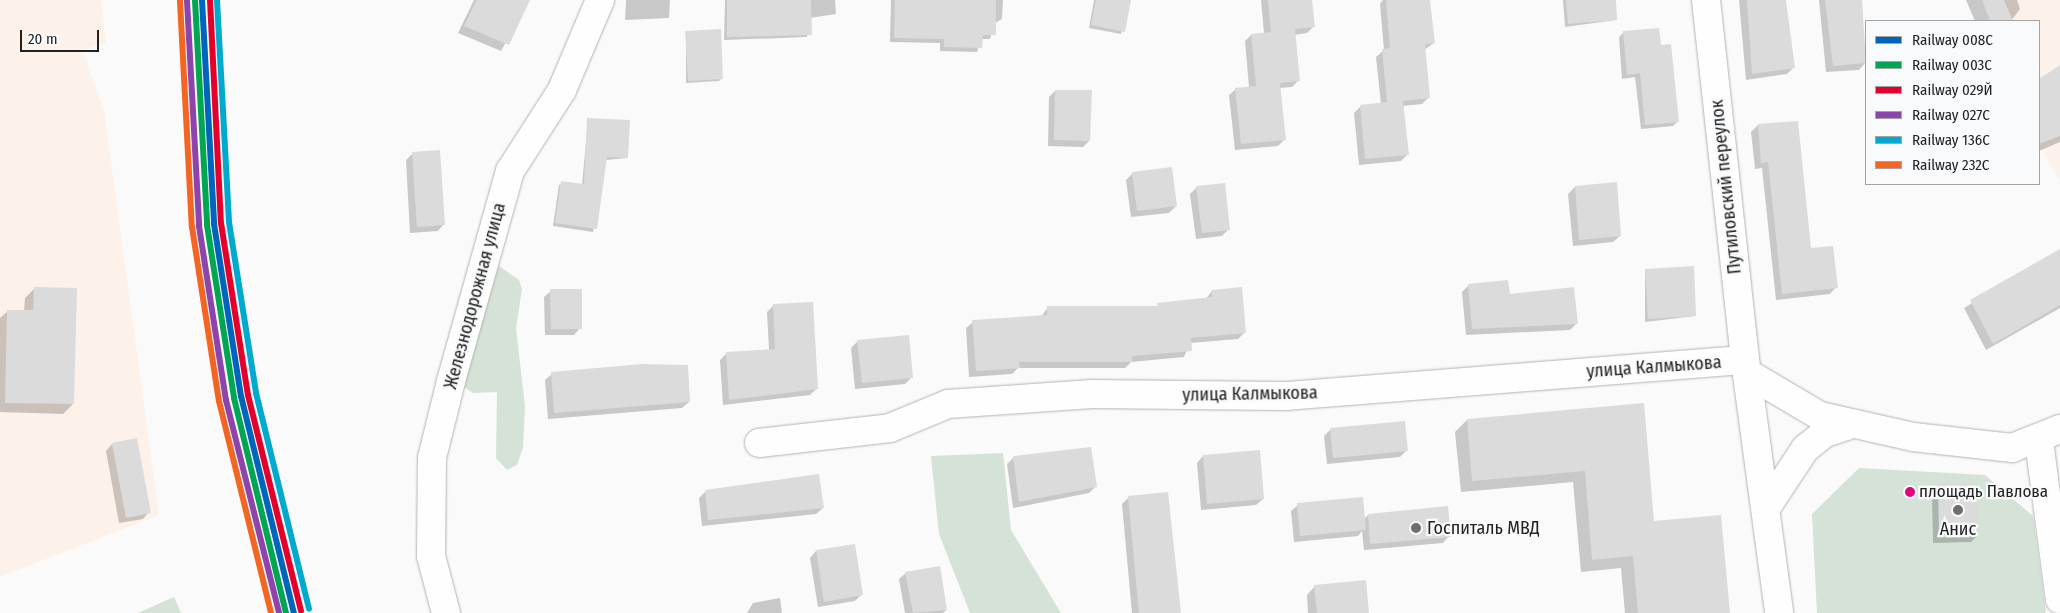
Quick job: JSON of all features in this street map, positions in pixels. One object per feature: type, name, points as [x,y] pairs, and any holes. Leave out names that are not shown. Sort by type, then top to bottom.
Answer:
[{"type":"street","name":"Железнодорожная улица","points":[[446,613],[431,556],[432,458],[510,171],[562,90],[600,0]]},
{"type":"street","name":"Путиловский переулок","points":[[1706,0],[1747,367]]},
{"type":"street","points":[[1747,367],[1820,416],[1847,426],[1987,448],[2012,448],[2050,435],[2060,600]]},
{"type":"street","points":[[1747,367],[1768,505],[1779,613]]},
{"type":"street","name":"улица Калмыкова","points":[[759,443],[890,428],[948,404],[1092,394],[1286,396],[1747,367]]},
{"type":"street","points":[[1768,505],[1805,449],[1825,434],[1847,426]]},
{"type":"shaded area","points":[[0,0],[101,0],[106,43],[82,50],[104,110],[159,515],[0,577]]},
{"type":"shaded area","points":[[1982,0],[2060,0],[2060,180],[2040,147],[2040,20],[1990,20]]},
{"type":"shaded area","points":[[499,266],[519,280],[522,289],[516,328],[525,407],[523,448],[517,465],[507,470],[496,458],[497,392],[473,393],[457,382]]},
{"type":"shaded area","points":[[1003,453],[1011,530],[1061,613],[970,613],[939,534],[931,456]]},
{"type":"shaded area","points":[[1859,468],[1985,475],[2033,516],[2046,613],[1817,613],[1812,514]]},
{"type":"shaded area","points":[[174,597],[181,613],[138,613]]},
{"type":"building","points":[[477,0],[530,0],[509,45],[464,26]]},
{"type":"building","points":[[727,0],[811,0],[812,35],[727,37]]},
{"type":"building","points":[[895,0],[996,0],[996,35],[983,35],[982,48],[944,47],[944,39],[894,38]]},
{"type":"building","points":[[1096,0],[1131,0],[1125,32],[1091,25]]},
{"type":"building","points":[[1268,0],[1312,0],[1315,27],[1295,29],[1300,81],[1280,83],[1286,140],[1241,144],[1235,88],[1256,86],[1251,34],[1271,32]]},
{"type":"building","points":[[1386,0],[1430,0],[1435,43],[1425,44],[1430,98],[1403,101],[1409,155],[1365,159],[1360,105],[1387,102],[1382,49],[1390,48]]},
{"type":"building","points":[[1566,0],[1616,0],[1617,20],[1568,24]]},
{"type":"building","points":[[1747,0],[1786,0],[1795,68],[1752,74]]},
{"type":"building","points":[[1825,0],[1862,0],[1865,63],[1833,66]]},
{"type":"building","points":[[1982,0],[2004,0],[2013,20],[1990,20]]},
{"type":"building","points":[[1659,28],[1661,45],[1671,44],[1679,122],[1645,125],[1640,73],[1627,75],[1623,31]]},
{"type":"building","points":[[721,29],[723,79],[688,81],[685,31]]},
{"type":"building","points":[[2060,65],[2060,136],[2040,144],[2040,78]]},
{"type":"building","points":[[1055,90],[1092,90],[1090,141],[1054,140]]},
{"type":"building","points":[[587,118],[630,120],[628,158],[607,157],[597,229],[555,223],[561,181],[584,184]]},
{"type":"building","points":[[1798,121],[1811,248],[1833,246],[1838,288],[1782,294],[1768,162],[1761,163],[1758,124]]},
{"type":"building","points":[[440,150],[445,225],[417,227],[412,152]]},
{"type":"building","points":[[1172,167],[1177,206],[1137,211],[1132,172]]},
{"type":"building","points":[[1617,182],[1621,236],[1579,240],[1575,186]]},
{"type":"building","points":[[1225,183],[1230,230],[1202,233],[1196,186]]},
{"type":"building","points":[[2060,249],[2060,305],[1993,344],[1970,300]]},
{"type":"building","points":[[1694,266],[1696,316],[1648,319],[1645,269]]},
{"type":"building","points":[[1508,280],[1510,294],[1574,287],[1578,324],[1472,329],[1468,284]]},
{"type":"building","points":[[34,287],[77,288],[74,404],[5,403],[7,310],[33,310]]},
{"type":"building","points":[[1242,287],[1246,333],[1191,338],[1192,351],[1132,356],[1132,362],[1019,362],[1020,368],[976,371],[972,320],[1047,315],[1047,306],[1158,306],[1157,303],[1212,297],[1212,290]]},
{"type":"building","points":[[550,289],[582,289],[582,329],[551,329]]},
{"type":"building","points":[[813,302],[818,389],[729,400],[726,352],[775,349],[773,304]]},
{"type":"building","points":[[909,335],[913,378],[862,383],[857,340]]},
{"type":"building","points":[[642,364],[688,365],[690,402],[554,413],[551,372]]},
{"type":"building","points":[[1644,403],[1654,521],[1721,515],[1730,613],[1638,613],[1633,556],[1592,560],[1585,471],[1472,481],[1467,419]]},
{"type":"building","points":[[1405,421],[1408,451],[1333,458],[1330,428]]},
{"type":"building","points":[[137,438],[151,513],[126,518],[112,443]]},
{"type":"building","points":[[1091,447],[1097,487],[1019,502],[1013,456]]},
{"type":"building","points":[[1260,450],[1264,499],[1207,504],[1203,455]]},
{"type":"building","points":[[819,474],[824,508],[708,520],[705,490]]},
{"type":"building","name":"Анис","points":[[1978,483],[1978,536],[1939,537],[1938,484]]},
{"type":"building","points":[[1168,492],[1181,613],[1139,613],[1128,496]]},
{"type":"building","points":[[1363,497],[1366,530],[1300,536],[1297,503]]},
{"type":"building","points":[[1448,506],[1451,537],[1370,544],[1368,514]]},
{"type":"building","points":[[855,544],[863,595],[824,602],[816,550]]},
{"type":"building","points":[[940,566],[947,610],[913,613],[905,572]]},
{"type":"building","points":[[1366,580],[1369,613],[1317,613],[1314,585]]},
{"type":"rail line","name":"003С","points":[[195,0],[207,225],[234,398],[286,613]]},
{"type":"rail line","name":"008С","points":[[202,0],[214,224],[241,396],[294,613]]},
{"type":"rail line","name":"029Й","points":[[210,0],[221,223],[248,395],[301,611]]},
{"type":"rail line","name":"136С","points":[[217,0],[229,222],[256,393],[309,609]]},
{"type":"rail line","name":"232C","points":[[180,1],[192,227],[219,401],[271,613]]},
{"type":"rail line","name":"027С","points":[[187,1],[199,226],[226,400],[279,613]]},
{"type":"place","name":"площадь Павлова","points":[[1910,492]]},
{"type":"place","name":"Анис","points":[[1958,510]]},
{"type":"place","name":"Госпиталь МВД","points":[[1416,528]]}]
